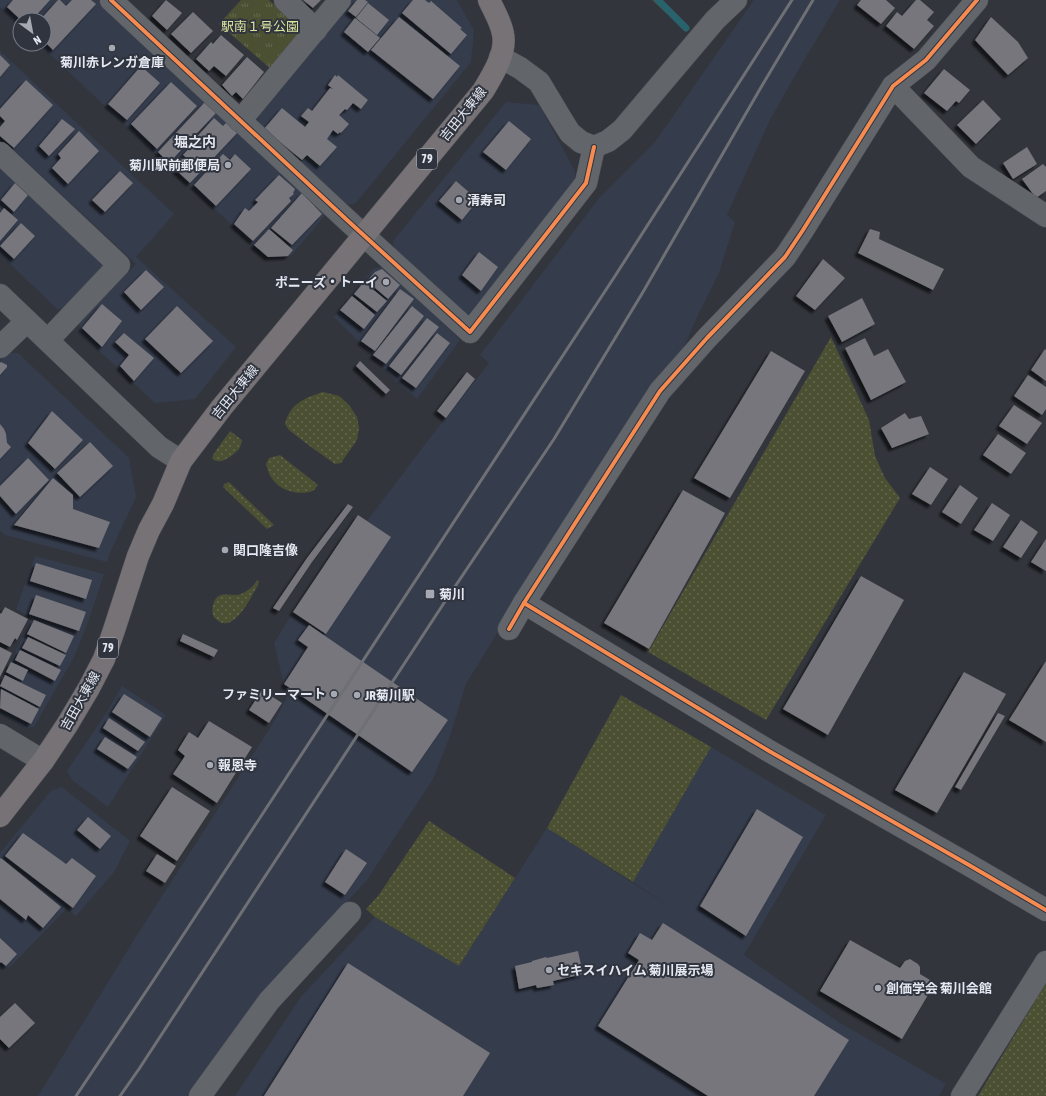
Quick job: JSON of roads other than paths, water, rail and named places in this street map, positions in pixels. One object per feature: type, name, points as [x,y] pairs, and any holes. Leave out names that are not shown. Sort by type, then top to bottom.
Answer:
[{"type":"main road","name":"吉田大東線","points":[[0,816],[43,761],[82,700],[104,659],[138,556],[149,530],[163,504],[181,461],[275,342],[483,92],[494,72],[503,45],[503,34],[497,15],[489,0]]},
{"type":"street","points":[[111,0],[363,235],[470,332],[586,183],[594,147]]},
{"type":"street","points":[[285,0],[316,30]]},
{"type":"street","points":[[240,121],[340,0]]},
{"type":"street","points":[[500,57],[520,68],[539,82],[570,133],[581,142],[594,147],[608,141],[622,130],[715,20],[736,0]]},
{"type":"street","points":[[509,629],[524,603],[660,391],[707,338],[785,257],[893,86],[926,60],[977,0]]},
{"type":"street","points":[[893,86],[971,167],[1046,216]]},
{"type":"street","points":[[0,153],[120,265],[48,340]]},
{"type":"street","points":[[0,295],[159,447],[181,461]]},
{"type":"street","points":[[0,347],[27,321]]},
{"type":"street","points":[[524,603],[769,751],[1046,910]]},
{"type":"street","points":[[0,734],[43,761]]},
{"type":"street","points":[[200,1096],[269,1000],[350,913]]},
{"type":"street","points":[[962,1096],[1046,962]]},
{"type":"waterway","points":[[658,0],[686,28]]},
{"type":"railway","points":[[76,1096],[615,276],[792,0]]},
{"type":"railway","points":[[120,1096],[444,603],[554,439],[643,292],[813,0]]},
{"type":"place","name":"菊川赤レンガ倉庫","points":[[112,48]]},
{"type":"place","name":"菊川駅前郵便局","points":[[228,165]]},
{"type":"place","name":"清寿司","points":[[459,200]]},
{"type":"place","name":"ポニーズ・トーイ","points":[[386,282]]},
{"type":"place","name":"関口隆吉像","points":[[225,550]]},
{"type":"place","name":"菊川","points":[[430,594]]},
{"type":"place","name":"ファミリーマート","points":[[334,694]]},
{"type":"place","name":"JR菊川駅","points":[[357,695]]},
{"type":"place","name":"報恩寺","points":[[210,765]]},
{"type":"place","name":"セキスイハイム 菊川展示場","points":[[549,970]]},
{"type":"place","name":"創価学会 菊川会館","points":[[878,988]]},
{"type":"district","name":"堀之内","points":[[195,142]]},
{"type":"park label","name":"駅南１号公園","points":[[260,26]]}]
